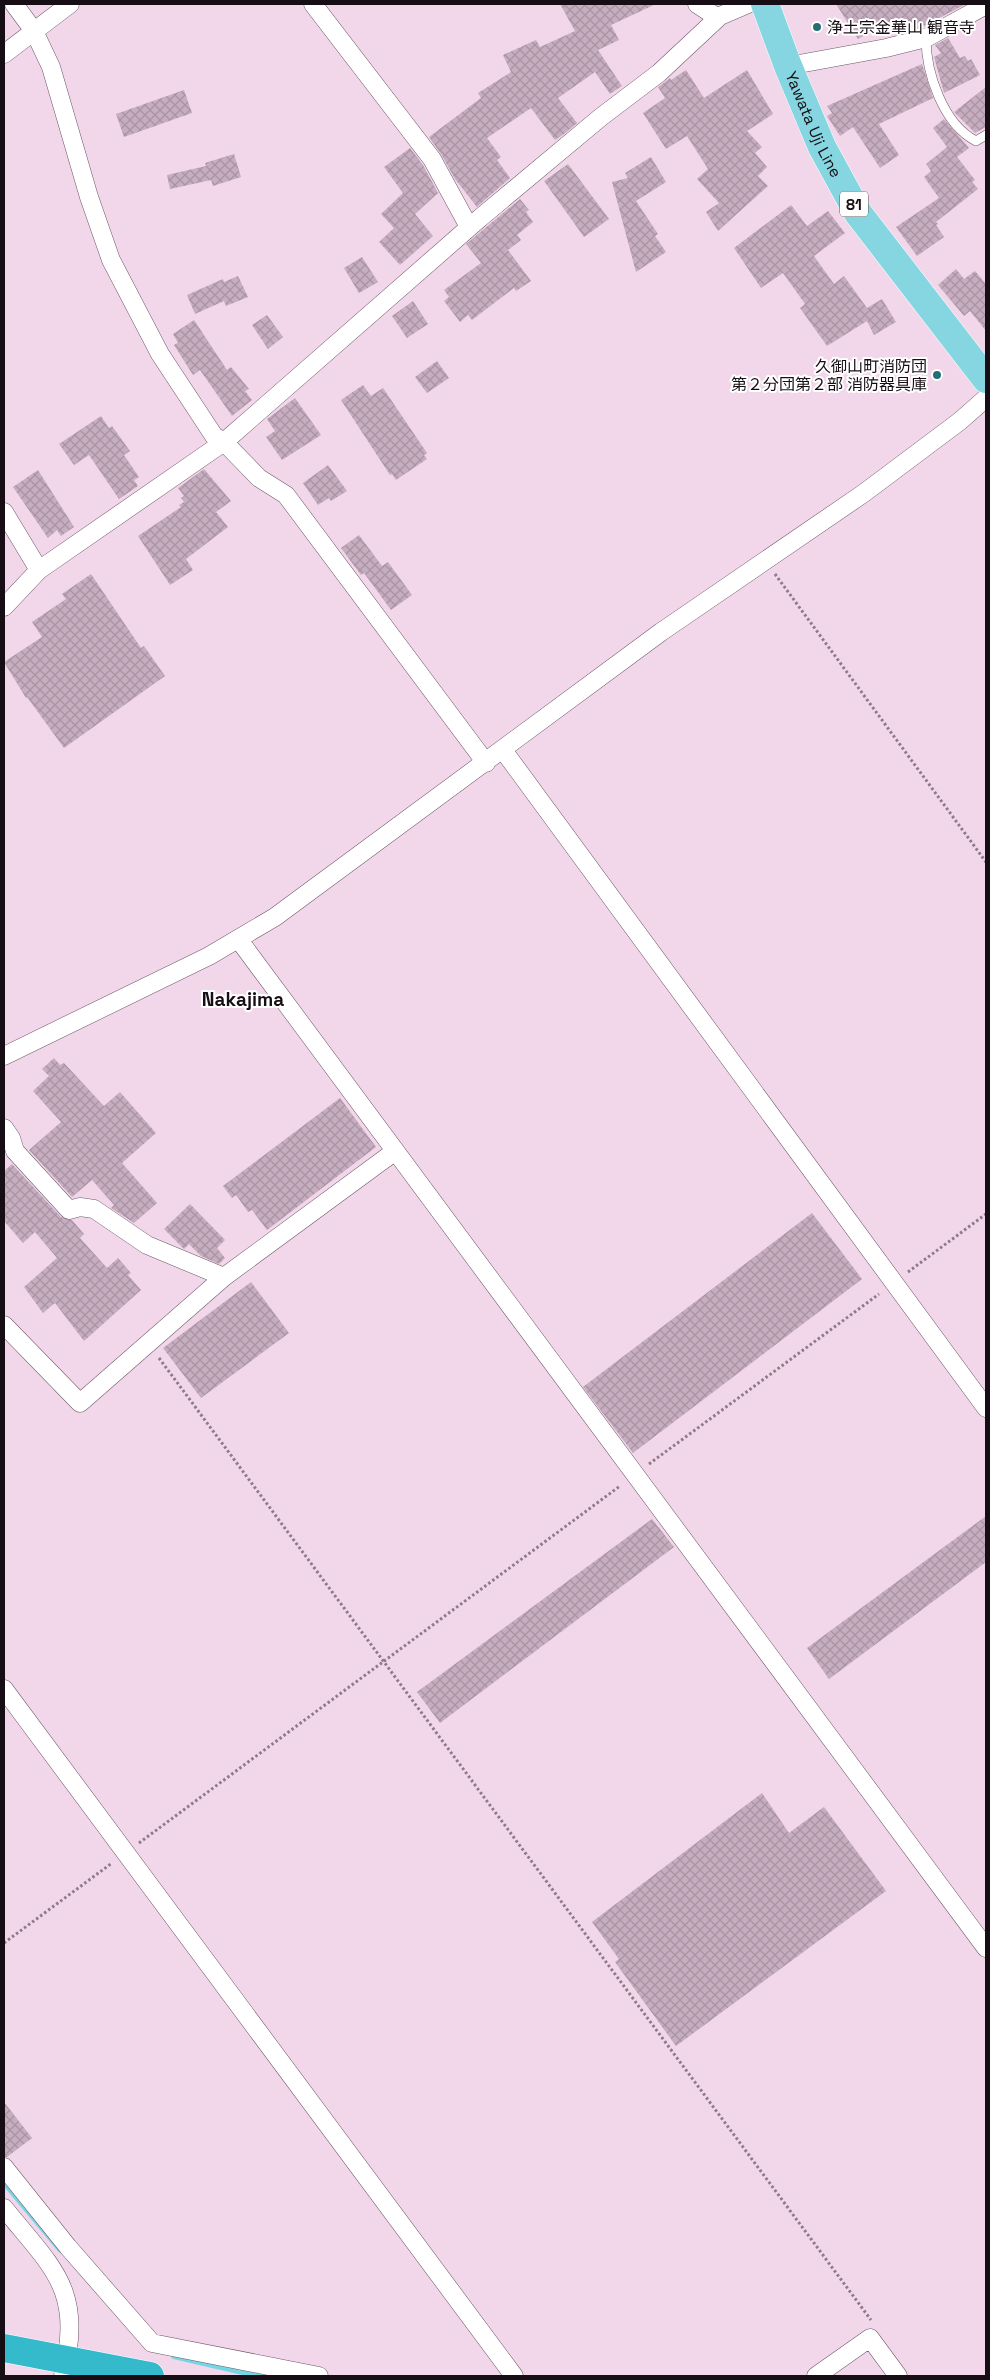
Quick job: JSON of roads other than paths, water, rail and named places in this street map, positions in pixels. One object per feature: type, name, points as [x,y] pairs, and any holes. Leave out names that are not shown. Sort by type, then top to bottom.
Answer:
[{"type":"highway","points":[[4,2348],[91,2376]]},
{"type":"highway","points":[[4,2359],[65,2369],[150,2376]]},
{"type":"main road","name":"Yawata Uji Line","points":[[765,4],[788,66],[822,147],[858,213],[986,379]]},
{"type":"street","points":[[14,4],[34,31],[51,68],[89,197],[111,260],[160,354],[214,436],[224,442],[259,478],[286,495],[486,763]]},
{"type":"street","points":[[4,54],[70,4]]},
{"type":"street","points":[[313,4],[432,159],[470,227]]},
{"type":"street","points":[[698,4],[718,18]]},
{"type":"street","points":[[4,607],[39,570],[224,442],[470,227],[601,117],[659,73],[718,18],[748,4]]},
{"type":"street","points":[[788,66],[886,48],[926,38],[986,5]]},
{"type":"street","points":[[4,1056],[239,940],[304,897],[661,632],[864,493],[960,422],[986,398]]},
{"type":"street","points":[[4,512],[39,570]]},
{"type":"street","points":[[503,750],[986,1408]]},
{"type":"street","points":[[239,940],[394,1152],[986,1948]]},
{"type":"street","points":[[4,1128],[11,1138],[15,1152],[69,1210],[80,1207],[94,1209],[147,1245],[224,1278]]},
{"type":"street","points":[[4,1325],[80,1403],[224,1278],[394,1152]]},
{"type":"street","points":[[4,1689],[514,2376]]},
{"type":"street","points":[[4,2167],[68,2247],[152,2343],[319,2376]]},
{"type":"street","points":[[4,2208],[48,2262],[58,2276],[65,2292],[71,2315],[71,2338],[65,2369]]},
{"type":"street","points":[[48,2262],[68,2247]]},
{"type":"street","points":[[816,2376],[870,2338],[898,2376]]},
{"type":"lane","points":[[926,38],[926,58],[939,99],[966,136],[976,141],[986,135]]},
{"type":"waterway","points":[[4,2182],[60,2249]]},
{"type":"waterway","points":[[174,2356],[260,2376]]},
{"type":"place","name":"浄土宗金華山 観音寺","points":[[817,27]]},
{"type":"place","name":"久御山町消防団 第２分団第２部 消防器具庫","points":[[937,375]]},
{"type":"district","name":"Nakajima","points":[[243,999]]}]
